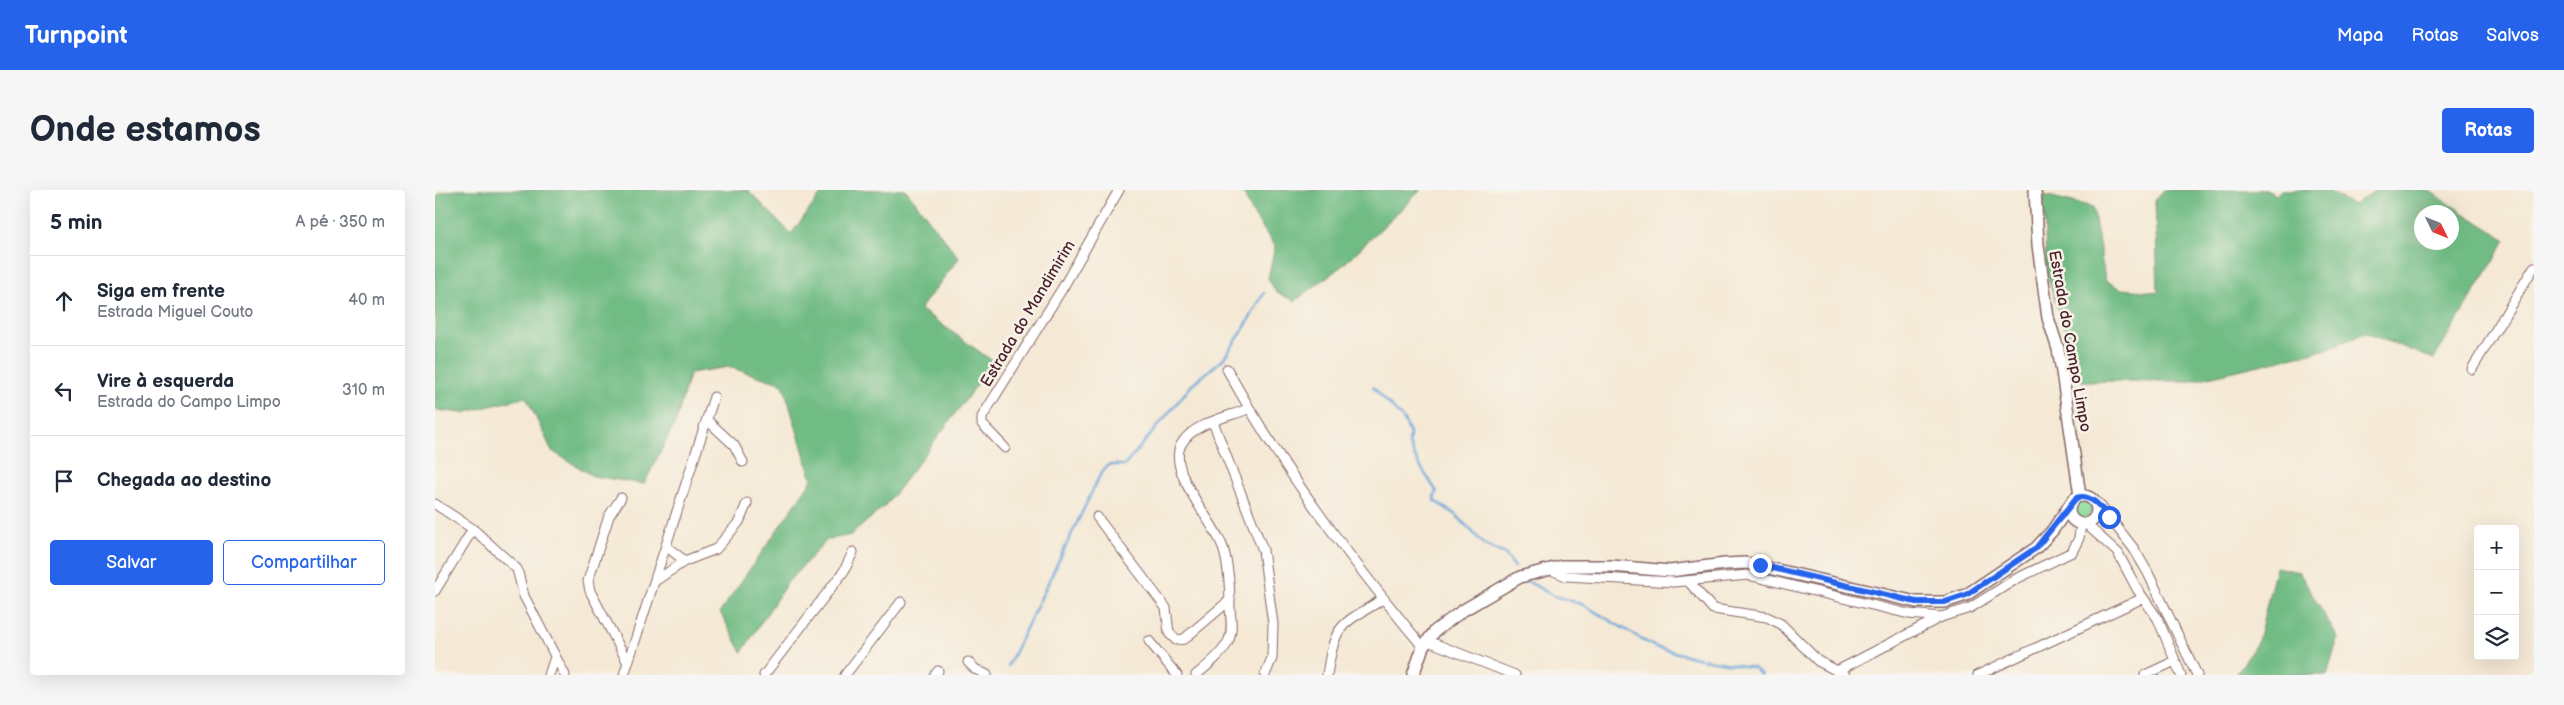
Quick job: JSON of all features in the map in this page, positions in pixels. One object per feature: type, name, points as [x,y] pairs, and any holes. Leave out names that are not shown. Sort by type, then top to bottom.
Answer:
[{"type":"street","name":"Estrada do Mandimirim","points":[[1005,448],[981,424],[982,417],[1058,295],[1119,190]]},
{"type":"street","name":"Estrada do Campo Limpo","points":[[2035,190],[2038,245],[2048,318],[2063,372],[2080,496]]},
{"type":"street","points":[[2472,369],[2534,267]]},
{"type":"street","points":[[1227,369],[1249,409],[1288,471],[1383,599],[1425,644],[1515,675]]},
{"type":"street","points":[[624,675],[715,397]]},
{"type":"street","points":[[1196,675],[1228,641],[1231,627],[1230,600],[1227,568],[1221,543],[1184,478],[1177,459],[1178,450],[1186,438],[1213,422],[1249,409]]},
{"type":"street","points":[[708,422],[734,445],[743,462]]},
{"type":"street","points":[[1213,422],[1263,550],[1273,624],[1272,658],[1265,675]]},
{"type":"street","points":[[1413,675],[1425,644],[1444,624],[1500,587],[1539,571],[1551,570],[1562,566],[1584,565],[1670,572],[1725,564],[1747,563],[1916,602],[1945,602],[1966,595],[2036,548],[2052,531],[2070,505],[2080,496],[2089,498],[2099,504],[2134,549],[2181,638],[2197,675]]},
{"type":"street","points":[[621,498],[609,516],[588,581],[590,591],[628,663]]},
{"type":"street","points":[[655,581],[685,561],[716,549],[739,522],[747,502]]},
{"type":"street","points":[[1688,580],[1713,609],[1767,617],[1781,624],[1815,658],[1841,673],[1941,617],[1970,608],[2016,579],[2071,552],[2079,538],[2083,524],[2095,517],[2096,508],[2094,502]]},
{"type":"street","points":[[435,504],[473,529],[517,569],[524,596],[565,675]]},
{"type":"street","points":[[2070,505],[2071,518],[2083,524],[2118,553],[2143,598],[2158,619],[2181,675]]},
{"type":"street","points":[[1097,517],[1167,608],[1169,632],[1176,640],[1187,637],[1230,600]]},
{"type":"street","points":[[435,591],[473,529]]},
{"type":"street","points":[[667,547],[685,561]]},
{"type":"street","points":[[764,675],[844,571],[853,552]]},
{"type":"street","points":[[1551,570],[1566,576],[1688,580],[1748,575],[1909,614],[1941,617]]},
{"type":"street","points":[[1978,675],[2143,598]]},
{"type":"street","points":[[1327,675],[1331,647],[1338,630],[1383,599]]},
{"type":"street","points":[[845,675],[901,602]]},
{"type":"street","points":[[1149,641],[1177,675]]},
{"type":"street","points":[[549,675],[555,657]]},
{"type":"street","points":[[2145,675],[2175,661]]},
{"type":"street","points":[[968,662],[975,669],[987,675]]},
{"type":"green space","points":[[456,190],[748,190],[791,234],[824,190],[906,190],[959,258],[920,309],[994,362],[887,504],[851,535],[827,540],[787,583],[742,652],[720,612],[812,480],[783,384],[729,367],[690,373],[676,421],[644,484],[593,476],[552,451],[526,397],[463,413],[435,410],[435,199],[440,193]]},
{"type":"green space","points":[[1242,190],[1421,190],[1343,265],[1295,301],[1277,293],[1268,279],[1275,246],[1252,212]]},
{"type":"green space","points":[[2164,190],[2266,190],[2276,195],[2281,190],[2327,190],[2353,205],[2376,190],[2428,190],[2451,205],[2414,205],[2414,250],[2459,250],[2459,210],[2506,240],[2434,359],[2366,333],[2324,350],[2191,381],[2081,381],[2046,271],[2044,195],[2093,207],[2105,280],[2121,289],[2158,292],[2155,201]]},
{"type":"green space","points":[[2082,501],[2088,504],[2091,510],[2088,516],[2082,519],[2076,516],[2073,510],[2076,504]]},
{"type":"green space","points":[[2276,567],[2299,572],[2338,638],[2327,675],[2236,675],[2258,641]]},
{"type":"waterway","points":[[1008,666],[1101,473],[1108,465],[1125,465],[1192,385],[1223,359],[1242,332],[1264,293]]},
{"type":"waterway","points":[[1373,387],[1404,420],[1410,434],[1409,444],[1418,463],[1437,492],[1434,497],[1435,501],[1456,515],[1485,545],[1505,554],[1515,567]]},
{"type":"waterway","points":[[1525,580],[1554,596],[1582,604],[1655,647],[1697,658],[1754,668],[1761,675]]},
{"type":"route","points":[[1760,565],[1916,602],[1945,602],[1966,595],[2036,548],[2052,531],[2063,511],[2076,498],[2084,496],[2089,498],[2099,504],[2109,517]]}]
